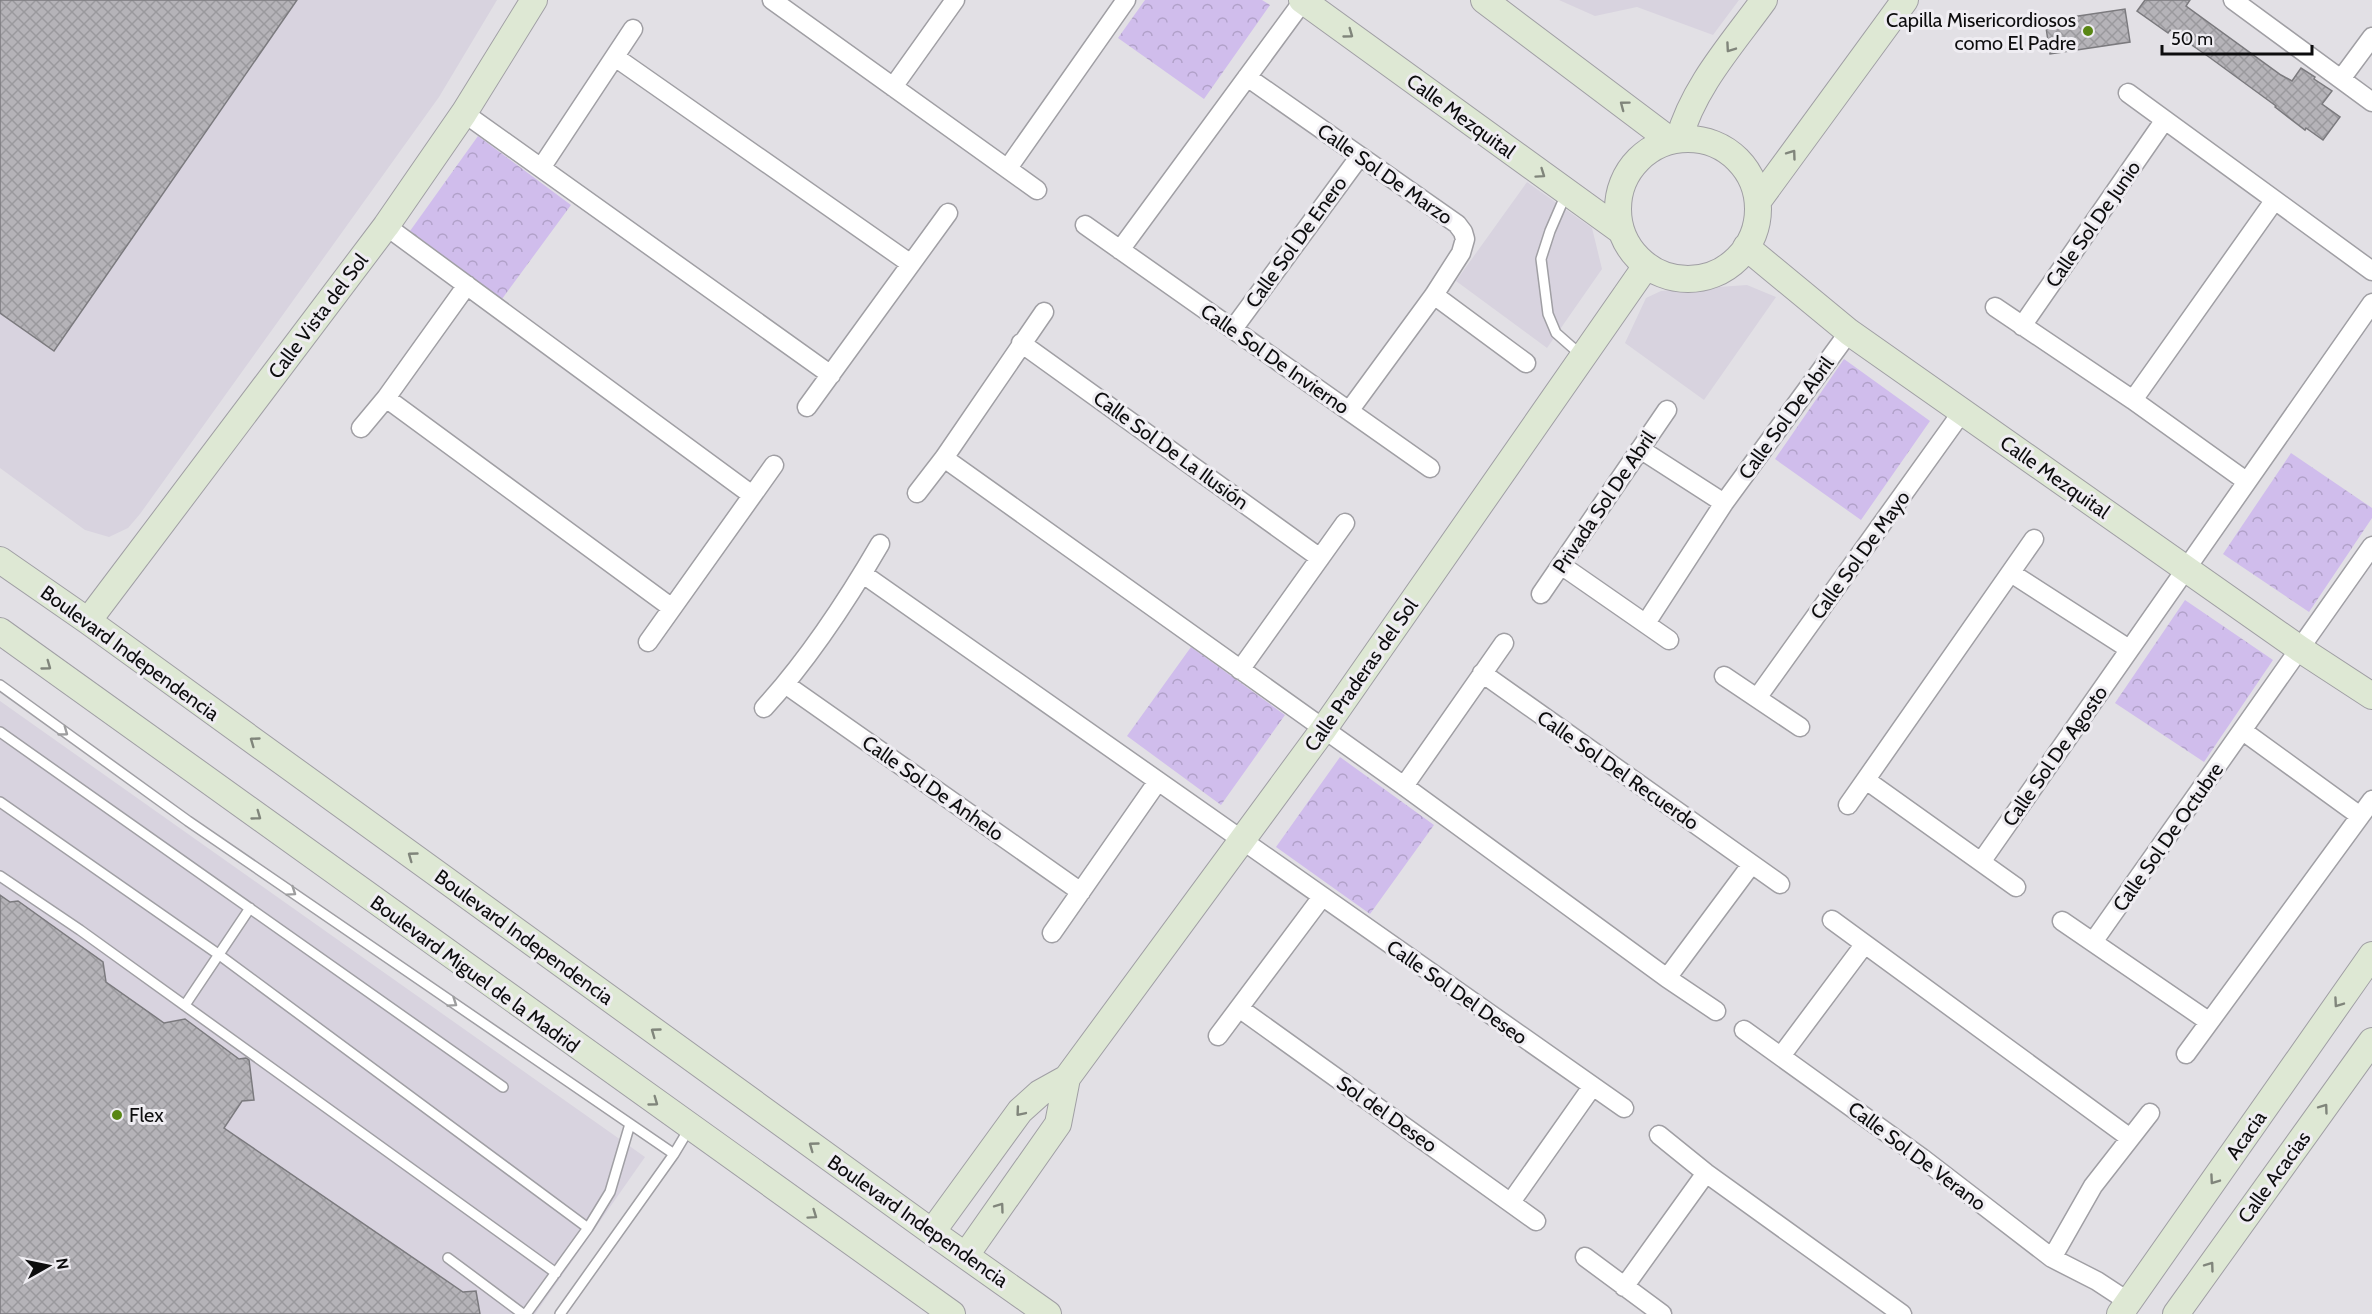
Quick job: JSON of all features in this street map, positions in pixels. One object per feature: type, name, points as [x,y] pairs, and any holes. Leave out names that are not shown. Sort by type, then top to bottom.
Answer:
[{"type":"street","name":"Calle Vista del Sol","points":[[88,621],[386,226],[464,113],[534,0]]},
{"type":"street","points":[[772,0],[1037,190]]},
{"type":"street","points":[[893,87],[955,0]]},
{"type":"street","points":[[1008,168],[1126,0]]},
{"type":"street","points":[[1484,0],[1675,140]]},
{"type":"street","points":[[1675,140],[1697,94],[1764,0]]},
{"type":"street","points":[[1758,201],[1905,0]]},
{"type":"street","points":[[2234,0],[2372,102]]},
{"type":"street","points":[[1120,250],[1303,1]]},
{"type":"street","name":"Calle Mezquital","points":[[1303,1],[1621,231]]},
{"type":"street","points":[[541,168],[633,29]]},
{"type":"street","points":[[2341,80],[2372,37]]},
{"type":"street","points":[[615,57],[911,264]]},
{"type":"street","name":"Calle Sol De Marzo","points":[[1247,77],[1457,224],[1465,238],[1461,253],[1434,296],[1349,411]]},
{"type":"street","points":[[2128,93],[2372,271]]},
{"type":"street","points":[[464,113],[831,375]]},
{"type":"street","name":"Calle Sol De Junio","points":[[2022,326],[2164,121]]},
{"type":"street","points":[[1675,140],[1701,140],[1731,154],[1740,161],[1751,180],[1758,201],[1756,225],[1746,248],[1731,264],[1711,275],[1689,279],[1667,276],[1646,266],[1631,250],[1621,231],[1618,208],[1622,186],[1633,165],[1649,150],[1675,140]]},
{"type":"street","name":"Calle Sol De Enero","points":[[1233,329],[1360,156]]},
{"type":"street","points":[[2133,400],[2274,201]]},
{"type":"street","points":[[807,407],[948,213]]},
{"type":"street","name":"Calle Sol De Invierno","points":[[1085,225],[1430,468]]},
{"type":"street","points":[[386,226],[752,495]]},
{"type":"street","name":"Calle Mezquital","points":[[1746,248],[1849,332],[2300,649],[2372,696]]},
{"type":"street","name":"Calle Praderas del Sol","points":[[1067,1078],[1240,839],[1323,730],[1646,266]]},
{"type":"street","points":[[361,428],[386,398],[467,285]]},
{"type":"street","points":[[1434,296],[1526,363]]},
{"type":"street","points":[[2187,568],[2372,303]]},
{"type":"street","points":[[1995,307],[2133,400],[2246,481]]},
{"type":"street","points":[[917,493],[945,458],[1044,312]]},
{"type":"street","name":"Calle Sol De Abril","points":[[1646,623],[1724,503],[1849,332]]},
{"type":"street","name":"Calle Sol De La Ilusión","points":[[1022,343],[1320,558]]},
{"type":"street","points":[[386,398],[672,608]]},
{"type":"street","name":"Privada Sol De Abril","points":[[1541,594],[1667,410]]},
{"type":"street","name":"Calle Sol De Mayo","points":[[1757,698],[1962,412]]},
{"type":"street","points":[[1640,449],[1724,503]]},
{"type":"street","points":[[945,458],[1716,1011]]},
{"type":"street","points":[[648,642],[774,465]]},
{"type":"street","points":[[1240,670],[1345,523]]},
{"type":"street","points":[[1848,805],[2034,538]]},
{"type":"street","points":[[764,708],[785,684],[863,574],[880,544]]},
{"type":"street","name":"Calle Sol De Octubre","points":[[2093,942],[2300,649],[2369,556]]},
{"type":"street","name":"Boulevard Independencia","points":[[0,560],[88,621],[1048,1314]]},
{"type":"street","points":[[1561,565],[1669,640]]},
{"type":"street","name":"Calle Sol De Agosto","points":[[1981,862],[2187,568]]},
{"type":"street","points":[[2011,573],[2129,649]]},
{"type":"street","points":[[863,574],[1240,839]]},
{"type":"street","name":"Boulevard Miguel de la Madrid","points":[[0,632],[952,1314]]},
{"type":"street","points":[[1404,786],[1504,643]]},
{"type":"street","name":"Calle Sol Del Recuerdo","points":[[1482,673],[1780,884]]},
{"type":"street","points":[[1724,676],[1800,727]]},
{"type":"street","name":"Calle Sol De Anhelo","points":[[785,684],[1080,892]]},
{"type":"street","points":[[2243,731],[2360,816]]},
{"type":"street","points":[[1866,780],[2016,887]]},
{"type":"street","points":[[1052,933],[1158,781]]},
{"type":"street","points":[[2186,1054],[2372,800]]},
{"type":"street","name":"Calle Sol Del Deseo","points":[[1240,839],[1624,1108]]},
{"type":"street","points":[[1667,978],[1751,865]]},
{"type":"street","points":[[1218,1036],[1322,897]]},
{"type":"street","points":[[1832,920],[2130,1138]]},
{"type":"street","points":[[2062,921],[2208,1021]]},
{"type":"street","points":[[1781,1056],[1864,945]]},
{"type":"street","name":"Acacia","points":[[2124,1308],[2372,955]]},
{"type":"street","name":"Sol del Deseo","points":[[1239,1008],[1536,1221]]},
{"type":"street","name":"Calle Sol De Verano","points":[[1744,1030],[1922,1158],[2052,1258],[2097,1281],[2124,1308]]},
{"type":"street","name":"Calle Acacias","points":[[2176,1314],[2372,1041]]},
{"type":"street","points":[[932,1232],[1020,1111],[1040,1093],[1067,1078]]},
{"type":"street","points":[[966,1255],[1058,1124],[1067,1078]]},
{"type":"street","points":[[1511,1202],[1592,1087]]},
{"type":"street","points":[[2052,1258],[2093,1186],[2150,1113]]},
{"type":"street","points":[[1659,1135],[1706,1173],[1902,1314]]},
{"type":"street","points":[[1623,1287],[1706,1173]]},
{"type":"street","points":[[1585,1257],[1662,1314]]},
{"type":"lane","points":[[1567,192],[1550,231],[1542,259],[1544,289],[1548,314],[1556,333],[1582,356]]},
{"type":"lane","points":[[0,685],[188,821],[674,1154]]},
{"type":"lane","points":[[0,732],[503,1087]]},
{"type":"lane","points":[[0,802],[218,954],[588,1228]]},
{"type":"lane","points":[[0,876],[80,930],[556,1273]]},
{"type":"lane","points":[[185,1005],[250,908]]},
{"type":"lane","points":[[448,1258],[525,1314],[588,1228],[615,1181],[630,1124]]},
{"type":"lane","points":[[560,1314],[690,1128]]},
{"type":"shaded area","points":[[0,0],[497,0],[439,97],[140,514],[128,528],[109,537],[85,530],[0,468]]},
{"type":"shaded area","points":[[1559,0],[1739,0],[1713,35],[1637,7],[1595,16]]},
{"type":"shaded area","points":[[1527,182],[1592,228],[1602,269],[1547,348],[1456,281]]},
{"type":"shaded area","points":[[1747,285],[1776,297],[1704,400],[1625,343],[1646,298],[1661,291]]},
{"type":"shaded area","points":[[0,701],[645,1157],[535,1314],[0,1314]]},
{"type":"green space","points":[[1145,0],[1262,0],[1270,5],[1204,99],[1118,38]]},
{"type":"green space","points":[[478,136],[571,205],[502,299],[410,231]]},
{"type":"green space","points":[[1844,359],[1930,421],[1861,520],[1775,459]]},
{"type":"green space","points":[[2291,453],[2372,508],[2372,518],[2309,612],[2223,554]]},
{"type":"green space","points":[[2185,600],[2273,660],[2204,762],[2115,703]]},
{"type":"green space","points":[[1191,647],[1285,715],[1221,805],[1127,736]]},
{"type":"green space","points":[[1340,757],[1434,825],[1370,914],[1276,847]]},
{"type":"building","points":[[0,0],[297,0],[54,351],[0,313]]},
{"type":"building","points":[[2145,0],[2190,0],[2186,6],[2281,75],[2292,81],[2301,68],[2315,77],[2314,79],[2332,91],[2322,104],[2340,117],[2323,140],[2306,128],[2305,130],[2209,57],[2170,30],[2168,33],[2137,11]]},
{"type":"building","name":"Capilla Misericordiosos como El Padre","points":[[2125,9],[2130,42],[2050,54],[2045,21]]},
{"type":"building","name":"Flex","points":[[0,895],[10,902],[18,901],[103,962],[106,982],[164,1023],[185,1019],[239,1059],[249,1060],[254,1100],[242,1101],[224,1128],[463,1292],[476,1291],[480,1314],[0,1314]]},
{"type":"place","name":"Capilla Misericordiosos como El Padre","points":[[2088,31]]},
{"type":"place","name":"Flex","points":[[117,1115]]}]
